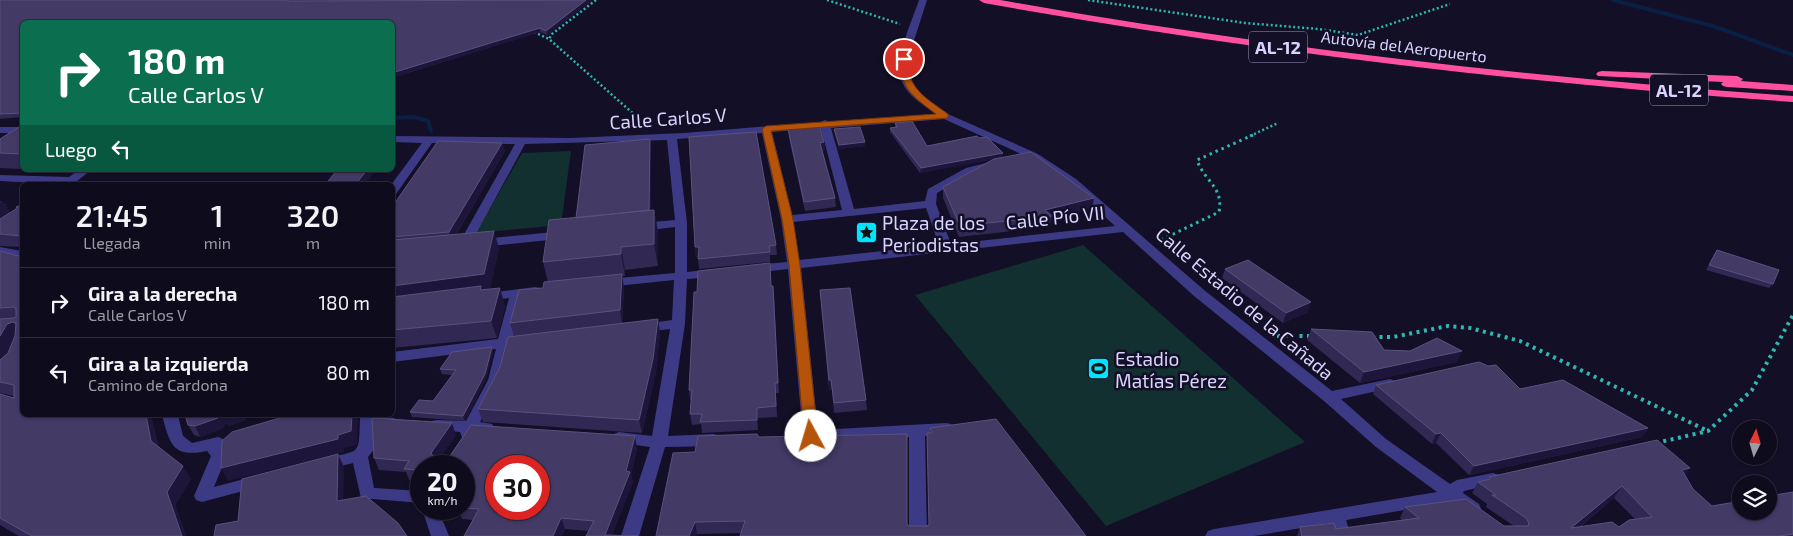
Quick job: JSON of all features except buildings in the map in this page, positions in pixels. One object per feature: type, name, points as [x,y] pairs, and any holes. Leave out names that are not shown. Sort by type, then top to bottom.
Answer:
[{"type":"highway","name":"Autovía del Aeropuerto","points":[[984,0],[1158,30],[1380,60],[1564,80],[1790,99]]},
{"type":"highway","name":"Autovía del Aeropuerto","points":[[1033,0],[1317,43],[1601,74],[1793,88]]},
{"type":"highway","points":[[1601,74],[1793,82]]},
{"type":"street","name":"Calle Estadio de la Cañada","points":[[923,0],[904,59],[904,72],[907,83],[920,98],[945,116],[1034,156],[1072,181],[1124,228],[1382,442],[1483,516]]},
{"type":"street","name":"Calle Carlos V","points":[[395,139],[521,142],[672,137],[945,116]]},
{"type":"street","points":[[825,124],[849,213]]},
{"type":"street","points":[[766,129],[788,219],[811,436]]},
{"type":"street","points":[[0,130],[20,130]]},
{"type":"street","points":[[630,536],[659,442],[678,324],[681,276],[681,223],[672,137]]},
{"type":"street","points":[[395,188],[429,140]]},
{"type":"street","points":[[521,142],[460,245],[573,234]]},
{"type":"street","points":[[946,247],[930,204],[932,191],[970,170],[1034,156]]},
{"type":"street","points":[[0,178],[68,182],[83,172]]},
{"type":"street","points":[[788,219],[930,204]]},
{"type":"street","points":[[632,228],[681,223]]},
{"type":"street","name":"Calle Pío VII","points":[[594,285],[794,265],[1124,228]]},
{"type":"street","points":[[0,251],[20,255]]},
{"type":"street","points":[[469,300],[546,290]]},
{"type":"street","points":[[460,443],[471,427],[495,380],[517,293]]},
{"type":"street","points":[[630,329],[678,324]]},
{"type":"street","points":[[395,357],[534,340]]},
{"type":"street","points":[[1329,397],[1404,381]]},
{"type":"street","points":[[170,417],[176,439],[189,449],[230,440]]},
{"type":"street","points":[[313,468],[360,456],[367,448],[368,418],[406,423]]},
{"type":"street","points":[[424,424],[500,429]]},
{"type":"street","points":[[793,437],[917,432],[956,427]]},
{"type":"street","points":[[917,432],[918,536]]},
{"type":"street","points":[[600,437],[659,442],[730,440]]},
{"type":"street","points":[[211,445],[219,455],[202,496],[267,479]]},
{"type":"street","points":[[360,456],[367,494],[410,496]]},
{"type":"street","points":[[1214,536],[1454,495],[1457,486],[1504,476]]},
{"type":"street","points":[[1336,516],[1342,536]]},
{"type":"street","points":[[434,520],[440,536]]},
{"type":"path","points":[[549,39],[552,34],[596,0]]},
{"type":"path","points":[[827,0],[881,19],[915,27]]},
{"type":"path","points":[[1088,0],[1245,24],[1358,35],[1450,4]]},
{"type":"path","points":[[530,30],[549,39],[637,117],[652,137]]},
{"type":"path","points":[[1148,248],[1197,221],[1219,212],[1222,202],[1217,188],[1199,170],[1197,160],[1278,123]]},
{"type":"path","points":[[1653,444],[1708,431],[1752,390],[1793,315]]},
{"type":"path","points":[[1363,337],[1393,337],[1448,326],[1492,332],[1520,341],[1708,431]]},
{"type":"path","points":[[1254,335],[1313,336]]},
{"type":"green space","points":[[571,151],[561,225],[476,233],[522,153]]},
{"type":"green space","name":"Estadio Matías Pérez","points":[[1083,245],[1305,442],[1106,526],[915,295]]},
{"type":"waterway","points":[[1613,0],[1713,26],[1793,55]]},
{"type":"waterway","points":[[395,118],[414,117],[428,121],[431,131]]},
{"type":"place","name":"Plaza de los Periodistas","points":[[866,233]]},
{"type":"place","name":"Estadio Matías Pérez","points":[[1099,369]]},
{"type":"route","points":[[811,436],[788,219],[766,129],[945,116],[920,98],[907,83],[904,72],[904,59]]}]
